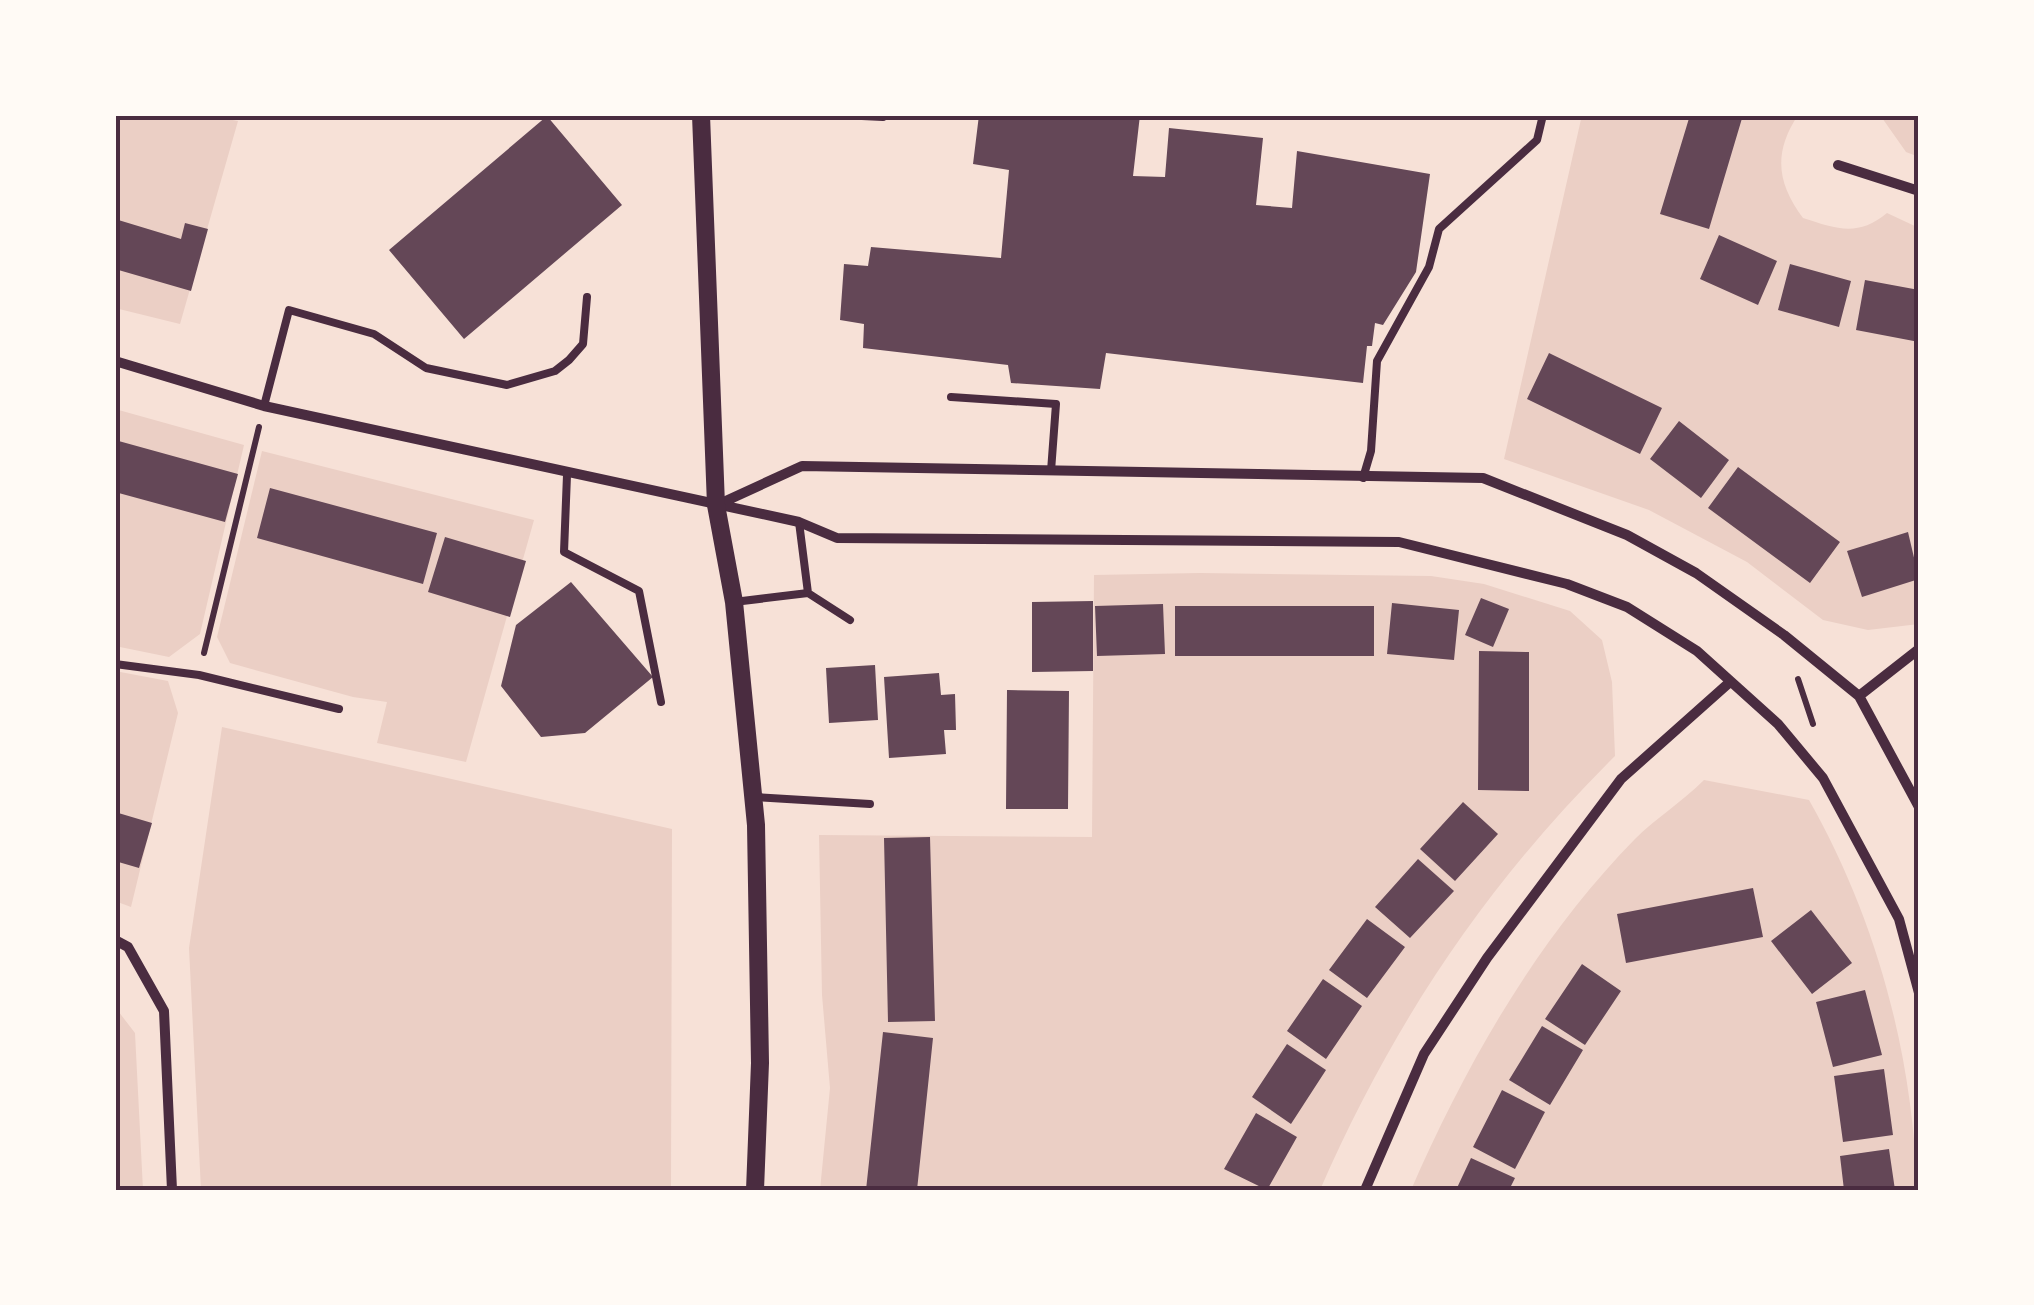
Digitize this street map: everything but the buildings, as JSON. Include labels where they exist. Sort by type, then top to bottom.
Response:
[{"type":"street","points":[[701,115],[716,505],[734,602],[750,796],[756,825],[760,1063],[755,1190]]},
{"type":"street","points":[[1838,165],[1919,191]]},
{"type":"street","points":[[115,361],[264,406],[567,475],[799,522],[837,538],[1399,542],[1567,584],[1627,607],[1696,651],[1778,724],[1823,778],[1899,919],[1919,993]]},
{"type":"street","points":[[716,505],[802,466],[1483,478],[1627,535],[1696,574],[1784,635],[1858,696],[1919,807]]},
{"type":"street","points":[[1858,696],[1919,649]]},
{"type":"street","points":[[1365,1190],[1424,1054],[1487,958],[1621,780],[1730,682]]},
{"type":"street","points":[[115,940],[128,947],[164,1011],[172,1190]]},
{"type":"lane","points":[[841,115],[883,116]]},
{"type":"lane","points":[[1363,478],[1371,451],[1377,361],[1428,266],[1439,230],[1536,140],[1543,115]]},
{"type":"lane","points":[[264,406],[289,310],[374,334],[426,368],[507,385],[554,370],[569,360],[583,344],[587,297]]},
{"type":"lane","points":[[951,397],[1056,404],[1051,471]]},
{"type":"lane","points":[[567,475],[564,552],[640,592],[661,702]]},
{"type":"lane","points":[[799,522],[808,592]]},
{"type":"lane","points":[[734,602],[808,592],[850,620]]},
{"type":"lane","points":[[115,664],[199,675],[339,710]]},
{"type":"lane","points":[[750,796],[870,804]]},
{"type":"path","points":[[199,675],[264,406]]},
{"type":"path","points":[[1784,635],[1818,740],[1823,778]]},
{"type":"shaded area","points":[[115,115],[206,115],[238,121],[180,324],[115,308]]},
{"type":"shaded area","points":[[1582,115],[1798,115],[1785,142],[1781,168],[1788,192],[1803,218],[1847,229],[1876,221],[1887,213],[1919,228],[1919,624],[1868,630],[1823,620],[1747,562],[1649,510],[1504,459]]},
{"type":"shaded area","points":[[1880,115],[1919,115],[1919,157],[1906,152]]},
{"type":"shaded area","points":[[115,409],[244,445],[200,634],[169,657],[115,646]]},
{"type":"shaded area","points":[[262,451],[534,520],[466,762],[377,743],[387,702],[353,697],[230,663],[217,637]]},
{"type":"shaded area","points":[[1094,575],[1431,576],[1484,584],[1570,611],[1602,640],[1612,682],[1615,756],[1525,854],[1446,958],[1379,1070],[1320,1190],[820,1190],[830,1088],[822,995],[819,835],[1092,837]]},
{"type":"shaded area","points":[[115,671],[168,681],[178,713],[131,907],[115,901]]},
{"type":"shaded area","points":[[222,727],[672,829],[671,1190],[201,1190],[189,948]]},
{"type":"shaded area","points":[[1704,780],[1809,800],[1833,845],[1872,939],[1887,988],[1908,1088],[1917,1190],[1411,1190],[1480,1050],[1566,918],[1635,839]]},
{"type":"shaded area","points":[[115,1007],[135,1033],[143,1190],[115,1190]]}]
